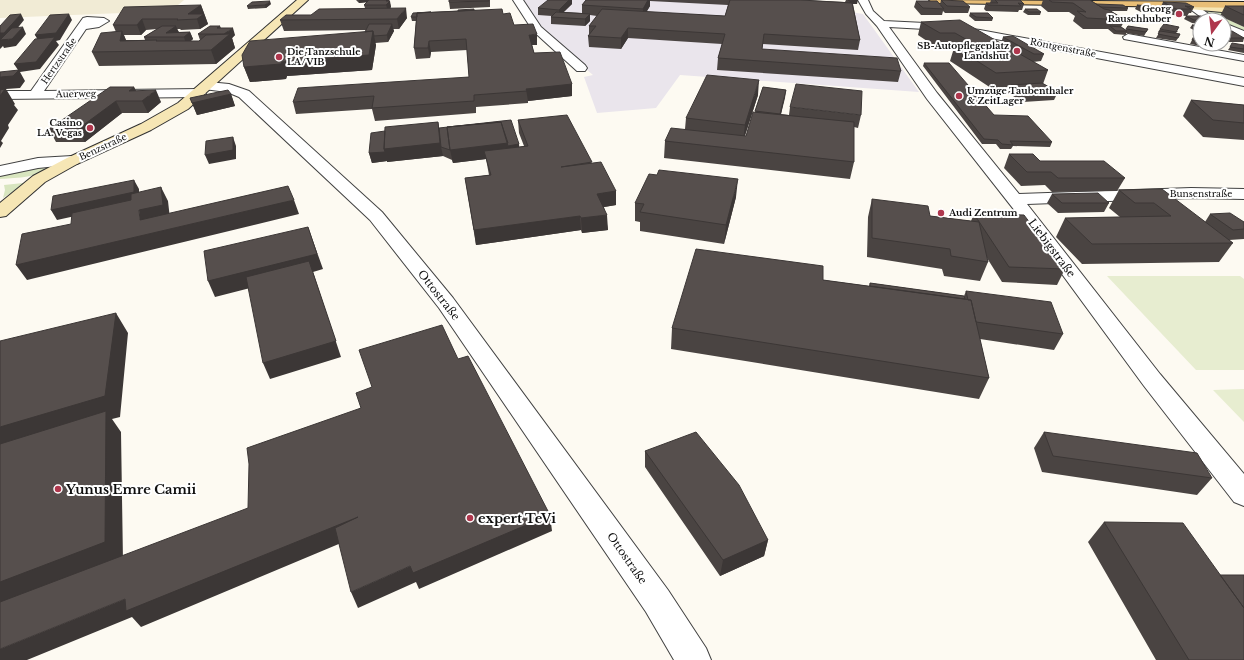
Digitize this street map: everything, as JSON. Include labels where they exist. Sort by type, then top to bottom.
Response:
[{"type":"main road","points":[[934,0],[1242,7]]},
{"type":"street","points":[[204,89],[303,0]]},
{"type":"street","points":[[518,0],[537,29],[581,68]]},
{"type":"street","name":"Liebigstraße","points":[[863,0],[870,12],[881,24],[932,96],[1015,199],[1152,380],[1244,494]]},
{"type":"street","points":[[1169,5],[1193,7],[1242,7]]},
{"type":"street","points":[[1193,7],[1200,12]]},
{"type":"street","points":[[855,10],[870,12]]},
{"type":"street","name":"Röntgenstraße","points":[[881,24],[925,26],[980,33],[1244,82]]},
{"type":"street","name":"Hertzstraße","points":[[35,95],[83,26]]},
{"type":"street","points":[[1232,30],[1244,36]]},
{"type":"street","points":[[1128,37],[1244,58]]},
{"type":"street","name":"Ottostraße","points":[[204,89],[229,88],[244,94],[376,216],[450,309],[657,601],[694,660]]},
{"type":"street","name":"Auerweg","points":[[0,95],[204,89]]},
{"type":"street","name":"Benzstraße","points":[[0,212],[40,179],[72,161],[166,117],[204,89]]},
{"type":"street","points":[[0,171],[38,163],[72,161]]},
{"type":"street","points":[[0,182],[40,179]]},
{"type":"street","name":"Bunsenstraße","points":[[1015,199],[1244,194]]},
{"type":"shaded area","points":[[0,0],[184,0],[171,11],[0,18]]},
{"type":"shaded area","points":[[522,0],[777,0],[863,14],[919,92],[680,75],[656,108],[597,113],[584,77],[593,75],[549,37]]},
{"type":"green space","points":[[1206,10],[1231,12],[1207,12],[1205,11]]},
{"type":"green space","points":[[1232,12],[1244,13],[1232,15]]},
{"type":"green space","points":[[1232,21],[1244,27],[1244,31],[1232,26]]},
{"type":"green space","points":[[42,167],[45,169],[42,172],[31,176],[0,179],[0,173]]},
{"type":"green space","points":[[25,184],[3,198],[5,190],[4,185]]},
{"type":"green space","points":[[1107,276],[1240,276],[1244,279],[1244,370],[1196,370]]},
{"type":"green space","points":[[1244,389],[1244,422],[1213,390]]},
{"type":"building","points":[[369,0],[390,1],[386,5],[364,5]]},
{"type":"building","points":[[449,0],[489,0],[489,1],[449,2]]},
{"type":"building","points":[[548,0],[569,0],[559,10],[538,8]]},
{"type":"building","points":[[586,0],[648,0],[643,9],[582,5]]},
{"type":"building","points":[[730,0],[801,0],[852,3],[860,40],[764,34],[762,49],[897,58],[901,71],[718,58],[725,34],[628,28],[621,38],[588,36],[596,26],[589,26],[602,9],[725,16]]},
{"type":"building","points":[[941,0],[963,1],[970,7],[947,6]]},
{"type":"building","points":[[995,0],[1020,0],[1024,4],[1018,3],[1021,6],[988,5],[986,3],[998,3]]},
{"type":"building","points":[[1049,0],[1090,0],[1125,20],[1087,18],[1077,11],[1086,12],[1073,3],[1052,2]]},
{"type":"building","points":[[270,1],[265,5],[247,6],[252,2]]},
{"type":"building","points":[[916,1],[937,1],[944,9],[923,8]]},
{"type":"building","points":[[1163,2],[1186,3],[1194,7],[1185,6],[1191,9],[1176,9]]},
{"type":"building","points":[[1096,4],[1123,5],[1128,8],[1101,7]]},
{"type":"building","points":[[201,5],[188,14],[204,14],[197,19],[142,19],[137,25],[113,25],[124,7]]},
{"type":"building","points":[[1137,5],[1152,6],[1158,9],[1143,9]]},
{"type":"building","points":[[1225,6],[1244,6],[1244,15]]},
{"type":"building","points":[[406,8],[397,19],[280,20],[286,15],[311,15],[319,9]]},
{"type":"building","points":[[502,9],[503,14],[510,13],[514,25],[533,24],[537,34],[529,35],[534,53],[560,52],[572,84],[526,89],[527,91],[474,95],[474,101],[372,108],[374,96],[293,102],[298,88],[469,77],[466,39],[429,41],[428,48],[414,48],[417,13]]},
{"type":"building","points":[[1025,9],[1037,9],[1041,12],[1029,12]]},
{"type":"building","points":[[458,10],[474,10],[458,11]]},
{"type":"building","points":[[431,12],[417,13],[417,17],[411,17],[413,13]]},
{"type":"building","points":[[556,12],[590,14],[585,19],[551,17]]},
{"type":"building","points":[[970,13],[988,13],[993,18],[976,17]]},
{"type":"building","points":[[21,14],[4,33],[0,33],[0,26],[10,15]]},
{"type":"building","points":[[69,14],[56,33],[35,35],[50,15]]},
{"type":"building","points":[[960,20],[1048,70],[996,73],[955,47],[978,46],[955,33],[940,33],[921,22]]},
{"type":"building","points":[[369,24],[392,24],[387,35],[374,36],[373,31],[365,32]]},
{"type":"building","points":[[1164,24],[1179,27],[1176,32],[1160,29]]},
{"type":"building","points":[[162,26],[176,26],[166,33],[190,32],[184,37],[144,37]]},
{"type":"building","points":[[210,26],[220,26],[217,28],[233,28],[224,34],[198,34]]},
{"type":"building","points":[[1110,26],[1121,27],[1127,31],[1116,31]]},
{"type":"building","points":[[1128,26],[1148,29],[1146,32],[1126,29]]},
{"type":"building","points":[[23,27],[12,39],[0,40],[12,28]]},
{"type":"building","points":[[122,31],[120,41],[199,41],[206,35],[230,34],[211,50],[92,52],[101,33]]},
{"type":"building","points":[[373,31],[369,55],[282,62],[281,64],[244,67],[242,55],[250,41]]},
{"type":"building","points":[[1160,31],[1180,34],[1178,38],[1158,34]]},
{"type":"building","points":[[1232,31],[1244,38],[1232,38]]},
{"type":"building","points":[[1013,36],[1044,54],[1034,54],[1003,37]]},
{"type":"building","points":[[55,37],[36,62],[14,64],[35,39]]},
{"type":"building","points":[[1232,43],[1244,45],[1244,49],[1232,47]]},
{"type":"building","name":"Umzüge Taubenthaler & ZeitLager","points":[[924,63],[949,63],[994,115],[1028,116],[1052,142],[1010,141],[1013,145],[1002,144],[998,140],[984,139]]},
{"type":"building","points":[[19,70],[13,76],[0,77],[0,72]]},
{"type":"building","points":[[707,75],[759,80],[745,125],[686,118]]},
{"type":"building","points":[[1042,83],[1058,92],[1026,94],[1011,85]]},
{"type":"building","points":[[796,84],[862,91],[861,115],[790,107]]},
{"type":"building","points":[[110,87],[134,87],[129,91],[156,90],[142,101],[116,101],[78,129],[49,129]]},
{"type":"building","points":[[763,87],[786,90],[780,114],[755,111]]},
{"type":"building","points":[[5,89],[0,96],[0,90]]},
{"type":"building","points":[[228,90],[231,94],[192,103],[190,98]]},
{"type":"building","points":[[1191,100],[1244,105],[1244,123],[1213,120]]},
{"type":"building","points":[[753,112],[854,122],[854,162],[665,141],[671,128],[746,136]]},
{"type":"building","points":[[567,115],[592,162],[561,167],[601,162],[616,191],[597,194],[607,215],[581,218],[580,216],[474,230],[465,178],[491,175],[484,151],[528,146],[518,120]]},
{"type":"building","points":[[511,120],[519,144],[508,146],[501,122],[453,126]]},
{"type":"building","points":[[438,122],[440,143],[384,149],[385,127]]},
{"type":"building","points":[[501,122],[508,143],[450,150],[447,127]]},
{"type":"building","points":[[447,127],[450,150],[441,147],[439,128]]},
{"type":"building","points":[[385,131],[385,152],[369,153],[371,133]]},
{"type":"building","points":[[233,137],[233,150],[205,155],[206,141]]},
{"type":"building","points":[[1009,154],[1033,154],[1040,161],[1104,161],[1125,178],[1058,178],[1051,172],[1027,172]]},
{"type":"building","points":[[659,170],[738,179],[726,225],[640,212],[644,204],[635,203],[649,174],[657,175]]},
{"type":"building","points":[[134,180],[134,192],[51,210],[53,196]]},
{"type":"building","points":[[288,186],[294,200],[16,265],[22,234],[71,224],[72,213],[131,200],[131,194],[161,187],[163,205],[139,210],[140,220]]},
{"type":"building","points":[[1162,189],[1233,243],[1092,244],[1065,218],[1171,216],[1154,203],[1135,203],[1119,190]]},
{"type":"building","points":[[1098,193],[1109,203],[1062,203],[1052,194]]},
{"type":"building","points":[[872,199],[928,206],[930,216],[979,222],[988,262],[951,256],[950,249],[872,238]]},
{"type":"building","points":[[1230,213],[1244,222],[1244,229],[1233,230],[1210,214]]},
{"type":"building","points":[[974,214],[1024,215],[1065,269],[1009,267]]},
{"type":"building","points":[[308,227],[317,254],[208,281],[204,251]]},
{"type":"building","points":[[696,249],[823,266],[823,280],[971,300],[989,378],[672,328]]},
{"type":"building","points":[[309,261],[336,341],[263,363],[246,277]]},
{"type":"building","points":[[870,283],[964,296],[965,299],[870,286]]},
{"type":"building","points":[[966,291],[1051,302],[1063,334],[976,322],[971,300],[968,300]]},
{"type":"building","points":[[116,313],[105,396],[0,427],[0,341]]},
{"type":"building","points":[[442,325],[458,359],[468,356],[550,515],[413,573],[410,566],[351,592],[335,528],[358,517],[126,611],[125,599],[0,649],[0,602],[248,508],[249,464],[247,448],[361,408],[356,393],[372,387],[359,350]]},
{"type":"building","points":[[106,411],[105,542],[0,582],[0,444]]},
{"type":"building","points":[[696,432],[739,485],[768,540],[723,560],[645,451]]},
{"type":"building","points":[[1044,432],[1197,453],[1212,478],[1053,456]]},
{"type":"building","points":[[1104,522],[1183,523],[1244,608],[1244,660],[1189,660]]},
{"type":"building","points":[[1220,575],[1244,575],[1244,608]]},
{"type":"place","name":"Georg Rauschhuber","points":[[1179,14]]},
{"type":"place","name":"SB-Autopflegeplatz Landshut","points":[[1017,51]]},
{"type":"place","name":"Die Tanzschule LA/VIB","points":[[279,57]]},
{"type":"place","name":"Umzüge Taubenthaler & ZeitLager","points":[[959,96]]},
{"type":"place","name":"Casino LA. Vegas","points":[[90,128]]},
{"type":"place","name":"Audi Zentrum","points":[[941,213]]},
{"type":"place","name":"Yunus Emre Camii","points":[[58,489]]},
{"type":"place","name":"expert TeVi","points":[[470,518]]}]
